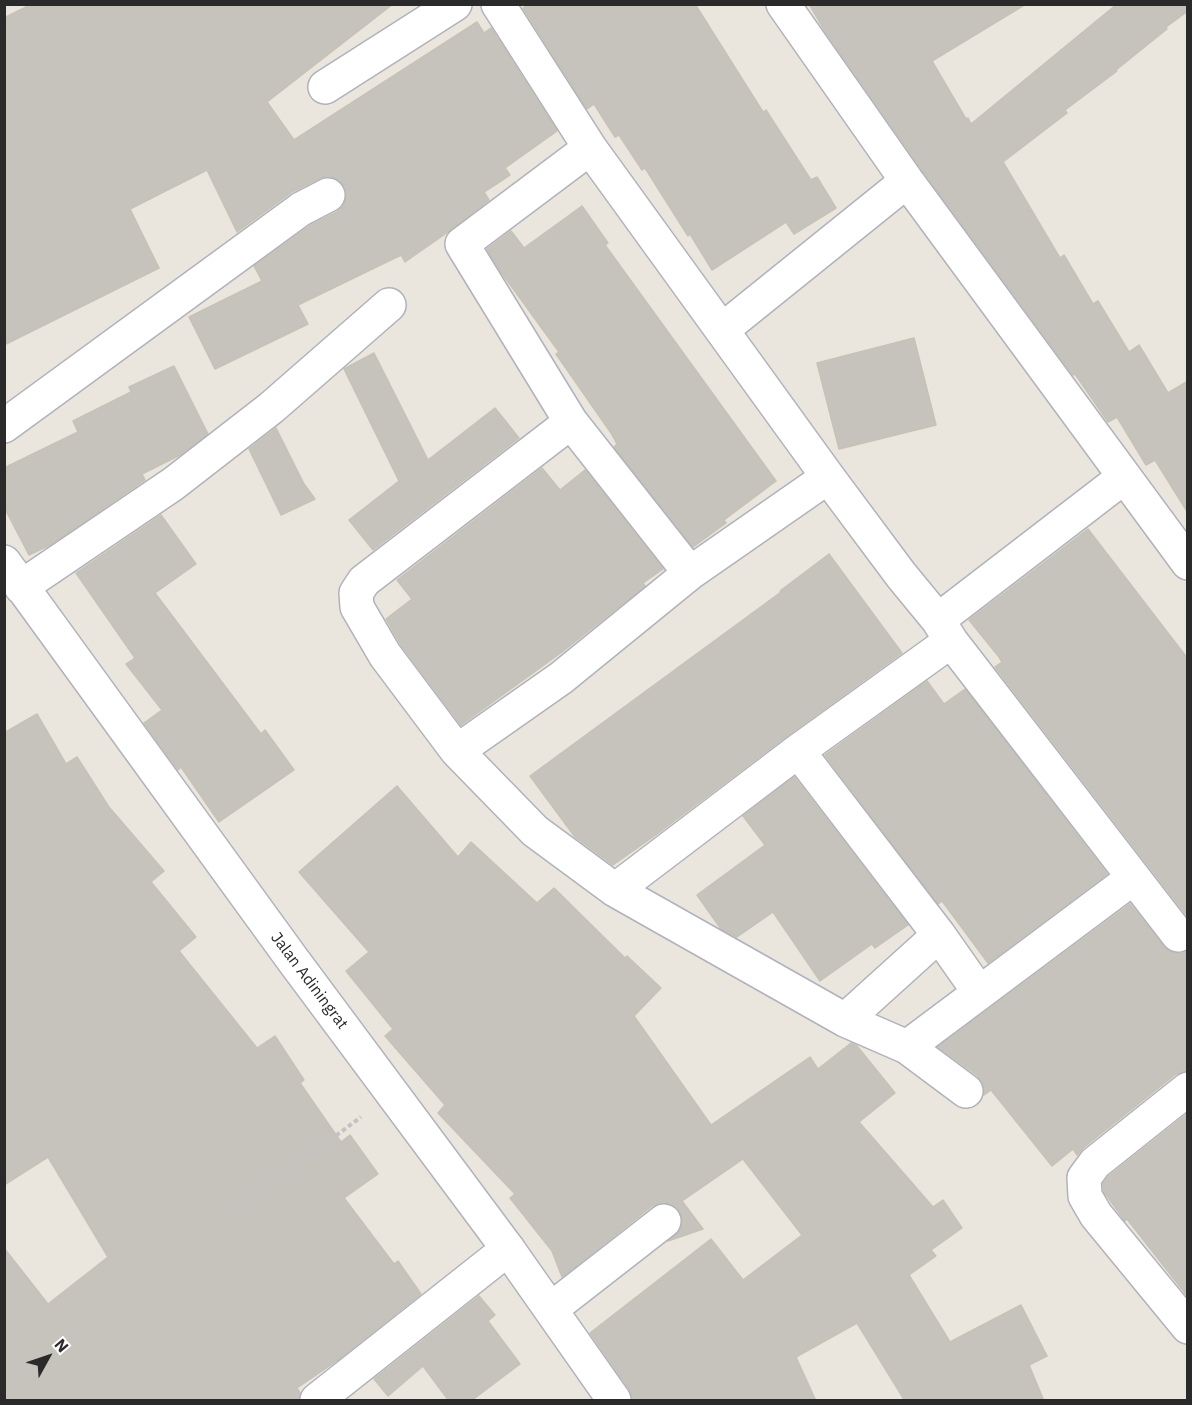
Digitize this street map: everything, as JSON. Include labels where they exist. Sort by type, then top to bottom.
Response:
[{"type":"street","points":[[325,87],[455,4]]},
{"type":"street","points":[[498,4],[590,148],[828,477],[1132,878],[1178,935]]},
{"type":"street","points":[[783,4],[907,181],[1188,563]]},
{"type":"street","points":[[590,148],[462,244],[571,422],[690,573]]},
{"type":"street","points":[[722,330],[907,181]]},
{"type":"street","points":[[4,426],[301,209],[328,195]]},
{"type":"street","points":[[13,574],[182,477],[271,408],[389,305]]},
{"type":"street","points":[[571,422],[364,581],[356,593],[357,607],[385,654],[458,751],[535,831],[615,890],[844,1020],[907,1047],[966,1091]]},
{"type":"street","points":[[458,751],[561,678],[690,573],[828,477]]},
{"type":"street","points":[[615,890],[798,751],[1124,477]]},
{"type":"street","name":"Jalan Adiningrat","points":[[13,574],[508,1249],[614,1401]]},
{"type":"street","points":[[798,751],[939,935],[979,992]]},
{"type":"street","points":[[907,1047],[1132,878]]},
{"type":"street","points":[[844,1020],[939,935]]},
{"type":"street","points":[[1188,1089],[1095,1162],[1084,1178],[1085,1196],[1096,1215],[1188,1327]]},
{"type":"street","points":[[551,1309],[664,1221]]},
{"type":"street","points":[[317,1401],[508,1249]]},
{"type":"path","points":[[234,1212],[393,1093]]},
{"type":"building","points":[[32,4],[393,4],[267,102],[294,140],[477,22],[484,33],[491,28],[557,131],[505,168],[510,175],[484,192],[489,200],[405,262],[401,255],[298,305],[308,324],[215,369],[189,317],[262,281],[254,266],[311,225],[337,212],[343,206],[347,195],[345,187],[339,180],[329,176],[320,178],[292,192],[237,232],[207,170],[130,209],[159,268],[4,345],[4,18]]},
{"type":"building","points":[[529,4],[695,4],[763,112],[766,110],[811,180],[817,177],[836,208],[794,234],[786,222],[712,270],[645,168],[642,170],[619,135],[615,137],[594,104],[587,109],[523,8]]},
{"type":"building","points":[[809,4],[1026,4],[932,61],[971,124],[1117,4],[1188,4],[1188,11],[1166,27],[1167,29],[1065,110],[1067,113],[1003,162],[1060,258],[1064,255],[1093,304],[1098,301],[1129,352],[1139,345],[1168,393],[1188,381],[1188,513],[1155,460],[1146,465],[1117,417],[1108,422],[1075,374],[1073,375],[922,170],[824,30]]},
{"type":"building","points":[[582,206],[608,243],[605,245],[776,481],[724,520],[726,523],[693,547],[614,447],[617,444],[611,433],[556,354],[559,352],[487,249],[511,231],[524,248]]},
{"type":"building","points":[[914,338],[936,425],[839,449],[817,363]]},
{"type":"building","points":[[374,353],[428,460],[495,408],[519,438],[373,550],[349,520],[399,481],[344,369]]},
{"type":"building","points":[[174,366],[208,434],[180,455],[142,474],[145,480],[52,544],[29,555],[4,507],[4,468],[78,432],[73,421],[131,392],[129,387]]},
{"type":"building","points":[[276,428],[304,484],[315,499],[281,515],[249,449]]},
{"type":"building","points":[[542,468],[560,490],[585,470],[663,569],[643,583],[645,586],[562,652],[461,725],[401,645],[386,619],[412,599],[397,580]]},
{"type":"building","points":[[161,515],[196,564],[155,593],[261,734],[265,730],[294,770],[219,822],[181,767],[178,770],[144,723],[162,710],[126,664],[135,658],[76,573]]},
{"type":"building","points":[[1088,529],[1188,659],[1188,917],[995,667],[1002,662],[969,620]]},
{"type":"building","points":[[829,554],[902,653],[613,865],[575,837],[530,776],[781,592]]},
{"type":"building","points":[[927,681],[944,704],[965,689],[1107,874],[988,963],[942,901],[938,904],[825,755]]},
{"type":"building","points":[[37,714],[66,764],[77,757],[109,807],[164,871],[151,882],[196,937],[179,951],[257,1048],[275,1036],[304,1080],[300,1083],[341,1142],[350,1135],[378,1174],[344,1198],[394,1264],[398,1261],[421,1294],[338,1360],[297,1388],[300,1393],[299,1401],[4,1401],[4,1248],[48,1304],[108,1257],[48,1157],[4,1185],[4,733]]},
{"type":"building","points":[[794,777],[908,925],[875,948],[872,944],[820,981],[773,912],[737,937],[721,929],[697,895],[765,845],[743,816]]},
{"type":"building","points":[[397,786],[458,857],[471,842],[537,903],[554,888],[625,958],[627,956],[661,988],[634,1016],[711,1125],[810,1057],[818,1069],[851,1043],[857,1046],[895,1093],[859,1122],[933,1207],[943,1200],[962,1228],[931,1250],[936,1256],[909,1275],[950,1342],[1021,1305],[1047,1356],[1029,1365],[1044,1401],[905,1401],[857,1323],[796,1357],[816,1401],[634,1401],[629,1389],[590,1333],[711,1239],[743,1280],[802,1235],[743,1159],[682,1201],[703,1229],[668,1241],[681,1229],[682,1218],[678,1209],[672,1204],[661,1203],[652,1206],[562,1277],[552,1251],[510,1198],[515,1194],[438,1113],[445,1105],[385,1036],[393,1029],[346,971],[369,952],[299,872]]},
{"type":"building","points":[[1130,904],[1164,947],[1180,954],[1188,951],[1188,1071],[1176,1074],[1077,1155],[1073,1149],[1052,1166],[991,1090],[984,1095],[983,1084],[978,1076],[938,1047]]},
{"type":"building","points":[[1188,1113],[1188,1297],[1127,1219],[1125,1221],[1104,1192],[1103,1184],[1109,1176]]},
{"type":"building","points":[[479,1296],[495,1315],[488,1321],[520,1364],[471,1401],[449,1401],[423,1366],[388,1396],[374,1379]]}]
